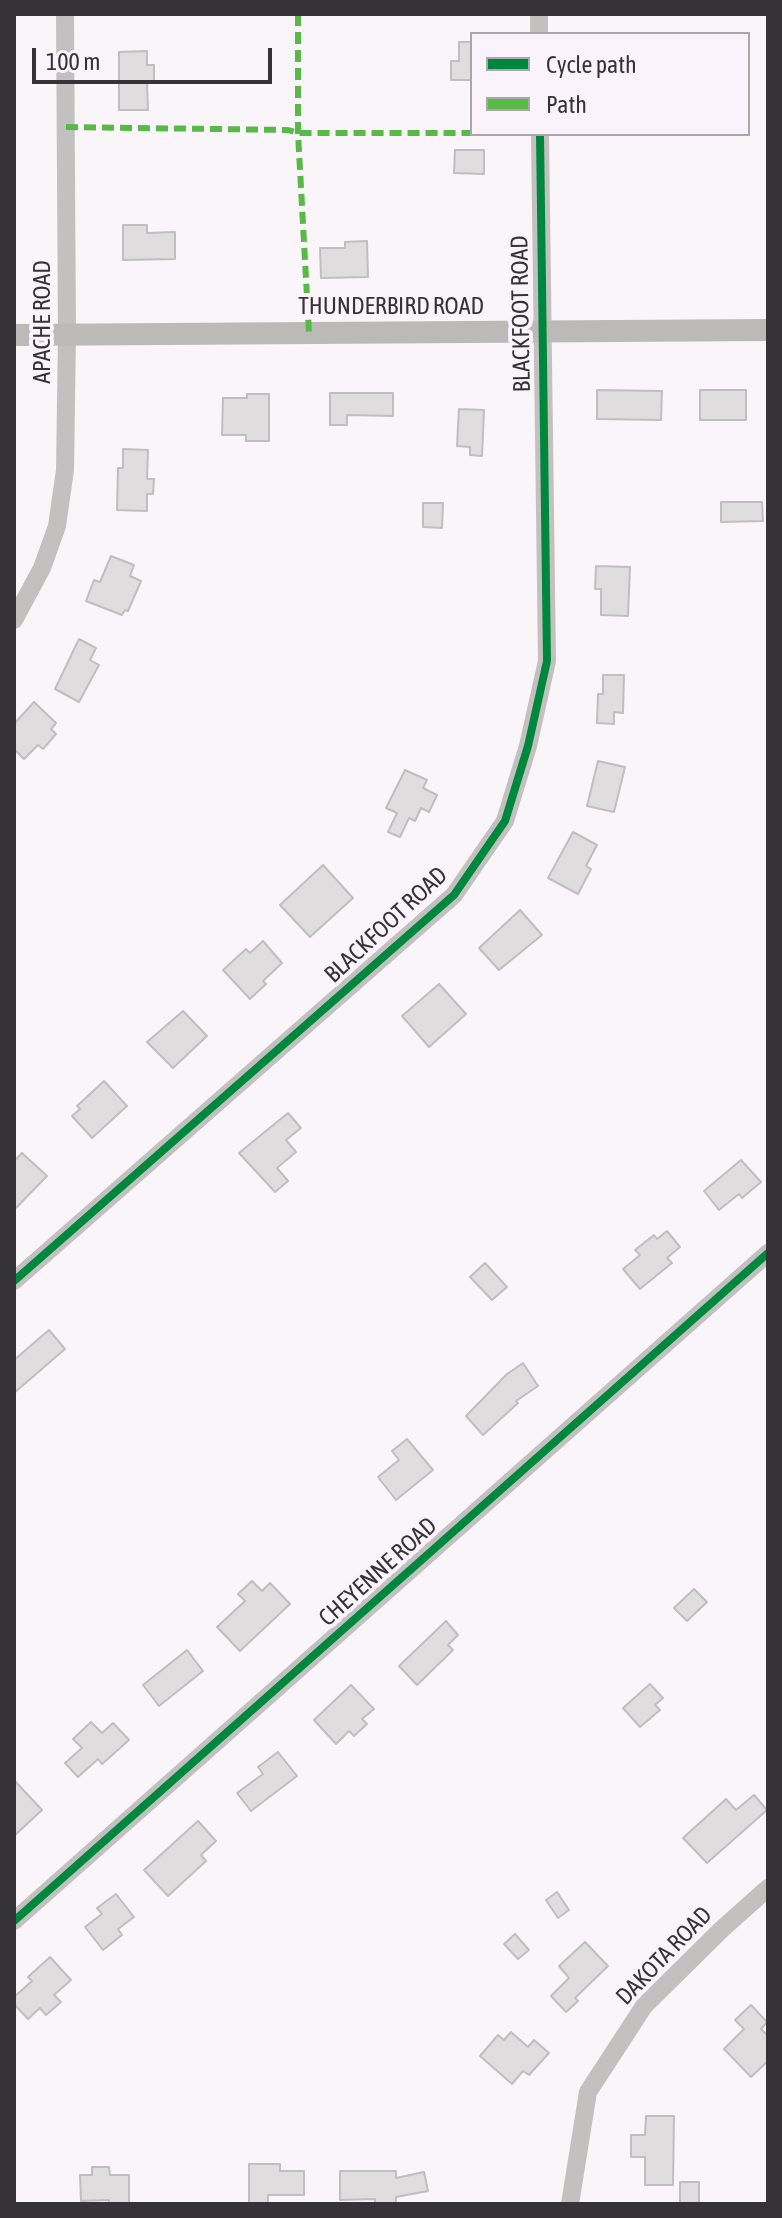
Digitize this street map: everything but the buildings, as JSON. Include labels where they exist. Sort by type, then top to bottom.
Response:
[{"type":"main road","name":"THUNDERBIRD ROAD","points":[[14,335],[768,330]]},
{"type":"street","name":"APACHE ROAD","points":[[14,620],[42,568],[57,526],[65,470],[65,14]]},
{"type":"street","name":"BLACKFOOT ROAD","points":[[14,1281],[454,895],[505,821],[528,746],[547,661],[540,136]]},
{"type":"street","name":"CHEYENNE ROAD","points":[[14,1921],[768,1253]]},
{"type":"street","name":"DAKOTA ROAD","points":[[570,2204],[588,2092],[644,2006],[768,1888]]},
{"type":"marked path","points":[[298,14],[298,133],[309,333]]},
{"type":"marked path","points":[[66,127],[288,130],[298,133],[470,133]]},
{"type":"cycle path","points":[[14,1281],[454,895],[505,821],[528,746],[547,661],[540,136]]},
{"type":"cycle path","points":[[14,1921],[768,1253]]}]
